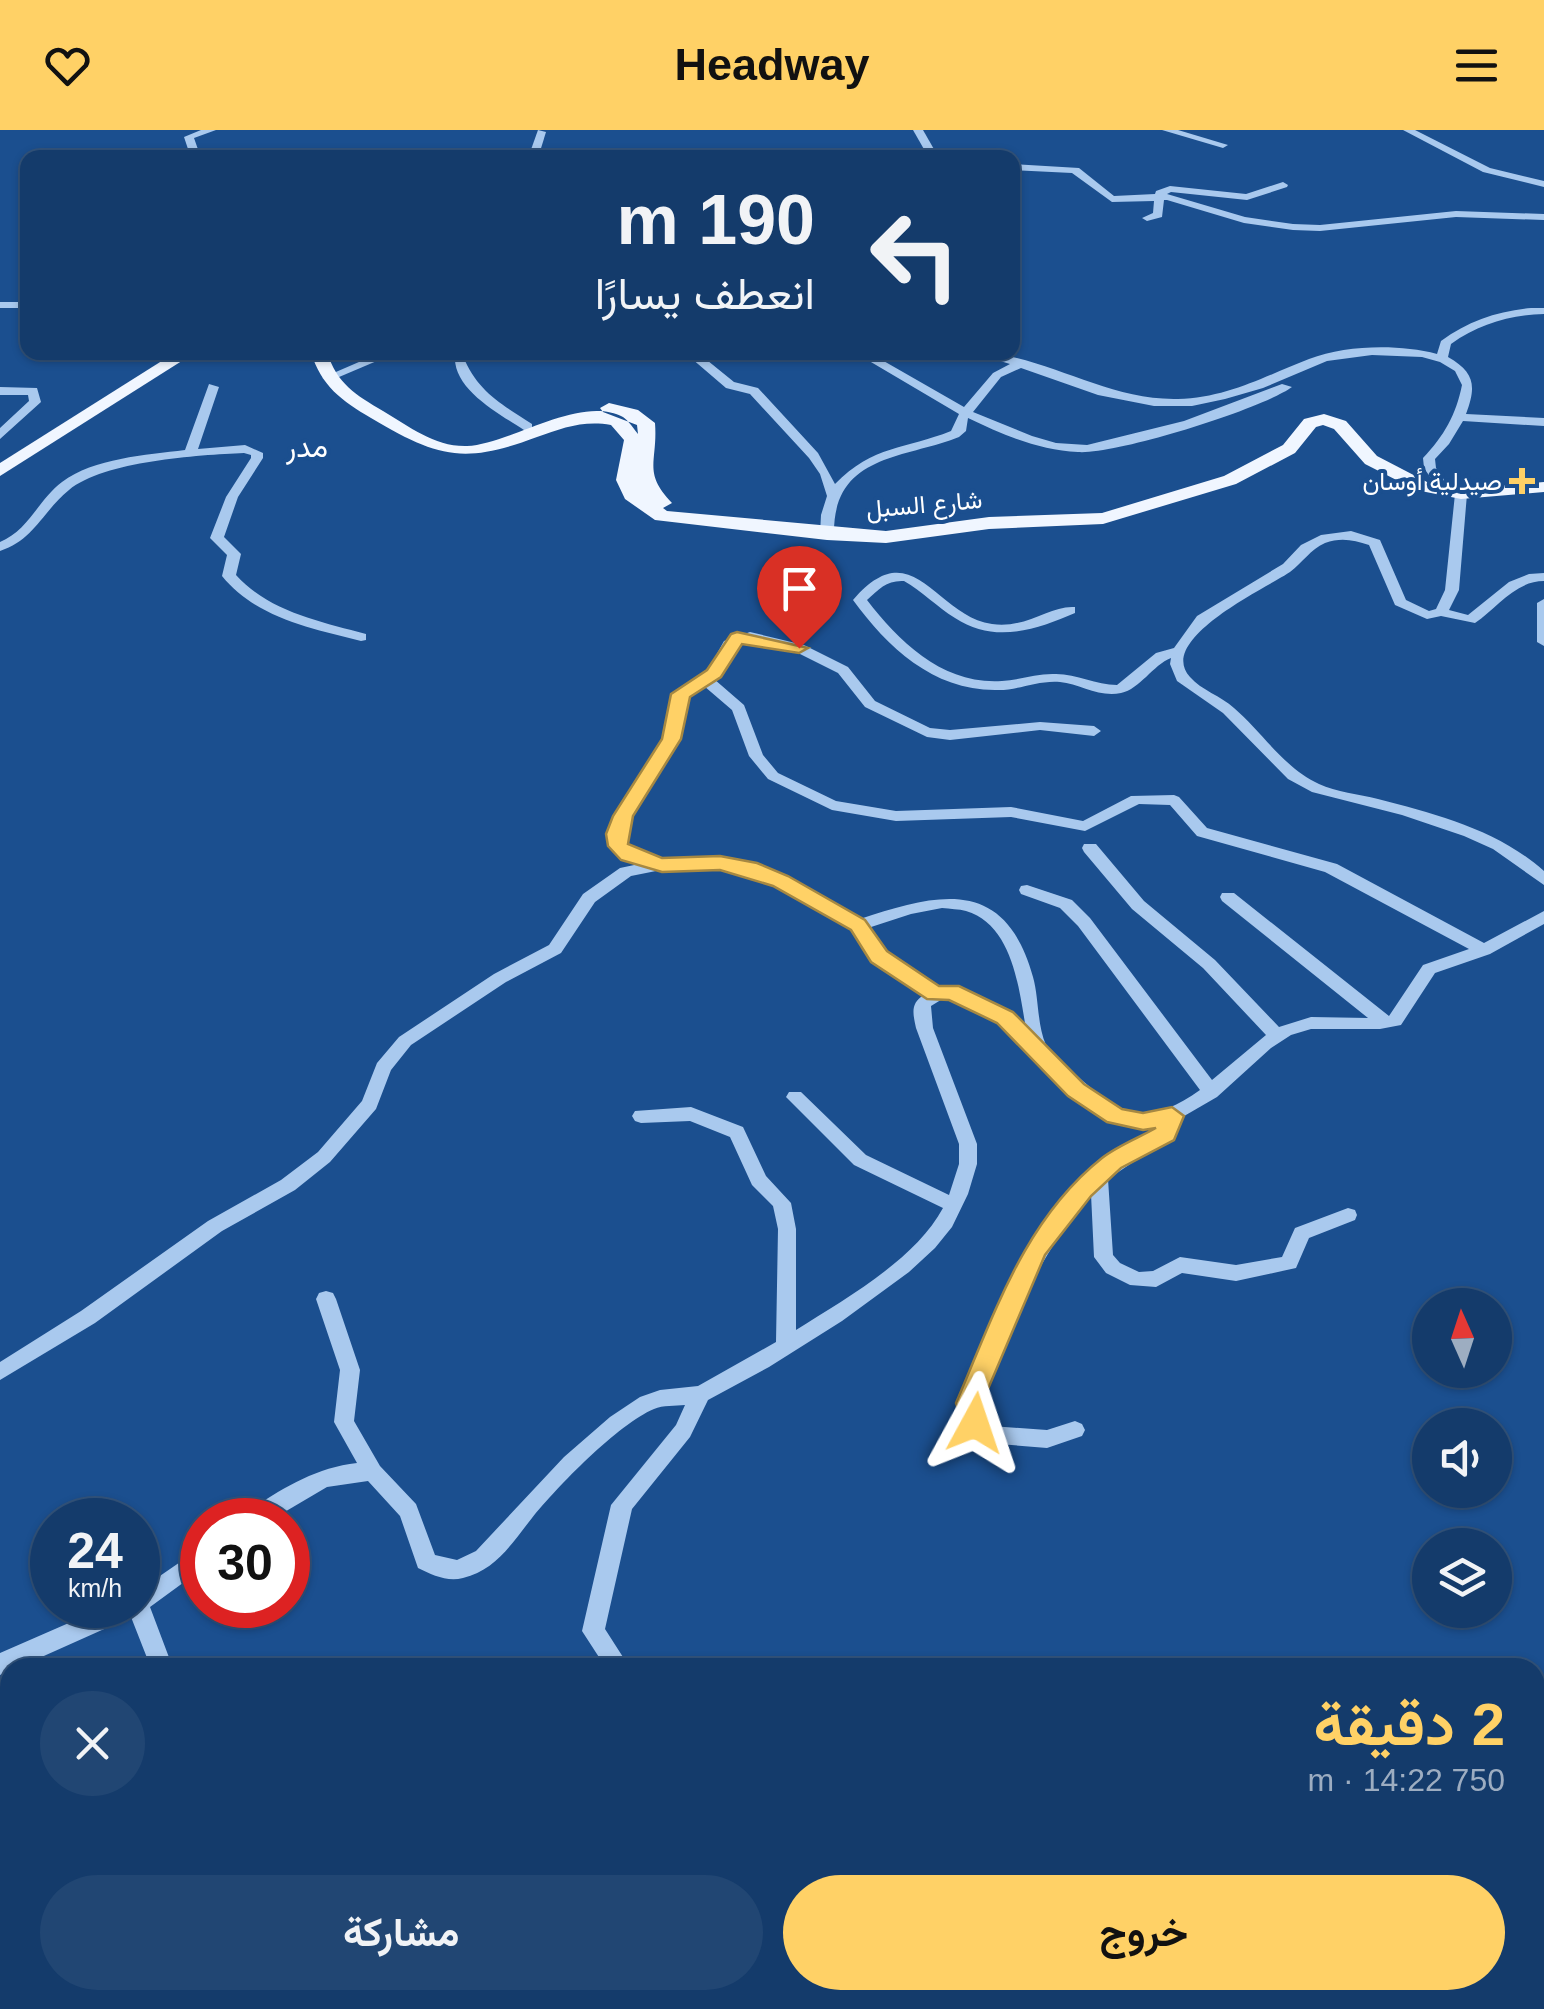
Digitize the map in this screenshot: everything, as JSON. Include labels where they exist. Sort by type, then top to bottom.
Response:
[{"type":"main road","points":[[0,458],[158,360]]},
{"type":"main road","points":[[0,471],[175,360]]},
{"type":"main road","points":[[324,360],[334,376]]},
{"type":"main road","points":[[333,360],[334,376]]},
{"type":"main road","name":"شارع السبل","points":[[334,376],[448,440],[490,440],[592,408],[632,414],[646,423],[649,442],[643,479],[655,499],[701,513],[886,537],[989,523],[1103,518],[1230,480],[1289,449],[1310,423],[1324,419],[1340,425],[1371,460],[1390,472],[1451,492],[1544,484]]},
{"type":"main road","name":"شارع السبل","points":[[334,376],[345,397],[444,449],[498,447],[575,420],[608,418],[624,427],[633,439],[624,480],[631,495],[662,516],[827,529]]},
{"type":"street","points":[[194,150],[190,137],[211,130]]},
{"type":"street","points":[[1166,130],[1223,145]]},
{"type":"street","points":[[1408,130],[1487,170],[1544,184]]},
{"type":"street","points":[[1020,167],[1075,170],[1112,199],[1190,202],[1244,220],[1292,227],[1456,214],[1544,216]]},
{"type":"street","points":[[1158,198],[1170,189],[1247,197],[1283,186]]},
{"type":"street","points":[[1147,218],[1162,209],[1158,198]]},
{"type":"street","points":[[1443,356],[1444,343],[1459,331],[1497,318],[1544,311]]},
{"type":"street","points":[[1009,360],[1074,385],[1147,402],[1181,403],[1242,392],[1300,366],[1349,354],[1443,356],[1460,369],[1466,404],[1429,458],[1430,468],[1451,492],[1452,590],[1441,612]]},
{"type":"street","points":[[334,376],[373,360]]},
{"type":"street","points":[[459,360],[481,393],[528,427]]},
{"type":"street","points":[[699,360],[730,385],[754,391],[814,456],[826,474],[832,494],[827,529]]},
{"type":"street","points":[[871,360],[906,384],[965,412],[1017,433],[1082,449],[1193,425],[1246,406],[1292,384],[1300,366]]},
{"type":"street","points":[[832,494],[868,461],[960,431],[965,412],[997,375],[1021,363]]},
{"type":"street","points":[[190,453],[213,387]]},
{"type":"street","points":[[0,391],[34,391],[36,402],[0,435]]},
{"type":"street","points":[[1458,417],[1544,422]]},
{"type":"street","points":[[0,548],[19,541],[74,481],[190,453],[245,449],[257,453],[252,472],[232,497],[217,538],[234,554],[230,576],[240,590],[260,604],[361,637]]},
{"type":"street","points":[[1544,577],[1534,576],[1500,595],[1470,620],[1441,612],[1427,615],[1400,602],[1375,544],[1351,535],[1326,538],[1306,548],[1266,582],[1202,619],[1179,651],[1177,664],[1182,678],[1228,710],[1294,776],[1317,789],[1482,837],[1512,853],[1544,880]]},
{"type":"street","points":[[1070,610],[1034,627],[981,626],[950,610],[910,577],[892,576],[874,582],[860,600],[892,642],[920,662],[956,679],[994,687],[1059,678],[1121,690],[1161,656],[1179,651]]},
{"type":"street","points":[[1544,603],[1544,642]]},
{"type":"street","points":[[662,865],[628,855],[618,846],[616,834],[623,816],[672,739],[681,694],[706,681],[729,644],[750,636],[799,648],[843,670],[870,704],[927,732],[950,735],[1040,726],[1094,731]]},
{"type":"street","points":[[706,681],[739,708],[756,756],[773,776],[832,805],[896,816],[1011,812],[1085,826],[1136,799],[1174,800],[1202,832],[1332,868],[1484,950]]},
{"type":"street","points":[[1090,848],[1138,905],[1209,964],[1277,1036]]},
{"type":"street","points":[[0,1372],[88,1317],[215,1226],[288,1185],[324,1157],[370,1104],[383,1068],[404,1041],[500,978],[555,949],[589,898],[626,872],[662,865],[720,863],[750,868],[830,906],[858,925],[879,957],[935,994]]},
{"type":"street","points":[[1027,890],[1066,904],[1084,922],[1211,1092]]},
{"type":"street","points":[[1228,897],[1386,1023]]},
{"type":"street","points":[[858,925],[942,903],[969,906],[995,918],[1022,960],[1038,1051]]},
{"type":"street","points":[[326,1299],[350,1370],[344,1422],[374,1472],[409,1511],[426,1561],[443,1570],[462,1569],[492,1552],[532,1502],[649,1401],[701,1394],[786,1344],[882,1284],[943,1226],[965,1180],[969,1147],[962,1114],[922,1029],[920,1010],[924,1000],[951,992],[980,1001],[1005,1017],[1076,1090],[1116,1116],[1143,1122],[1172,1116],[1211,1092],[1277,1036],[1323,1020],[1363,1028],[1395,1022],[1429,969],[1484,950],[1544,918]]},
{"type":"street","points":[[795,1097],[860,1160],[953,1205]]},
{"type":"street","points":[[642,1116],[691,1114],[738,1132],[759,1180],[782,1203],[787,1229],[786,1344]]},
{"type":"street","points":[[1075,1430],[1047,1439],[986,1434],[975,1423],[969,1403],[1034,1250],[1099,1174],[1165,1134],[1172,1116]]},
{"type":"street","points":[[1099,1174],[1104,1256],[1113,1268],[1136,1280],[1156,1279],[1180,1265],[1236,1273],[1289,1262],[1302,1233],[1348,1215]]},
{"type":"street","points":[[612,1658],[593,1631],[622,1505],[683,1430],[701,1394]]},
{"type":"street","points":[[285,1498],[302,1486],[349,1470],[374,1472]]},
{"type":"street","points":[[14,1658],[82,1628]]},
{"type":"street","points":[[146,1628],[158,1658]]},
{"type":"place","name":"صيدلية أوسان","points":[[1522,481]]},
{"type":"district","name":"مدر","points":[[307,447]]},
{"type":"route","points":[[799,648],[750,636],[737,638],[729,644],[714,674],[681,694],[672,739],[623,816],[616,834],[618,846],[628,855],[662,865],[720,863],[750,868],[781,881],[858,925],[879,957],[935,994],[951,992],[980,1001],[1005,1017],[1076,1090],[1116,1116],[1143,1122],[1172,1116],[1165,1134],[1113,1162],[1083,1189],[1034,1250],[969,1403],[975,1423]]}]
